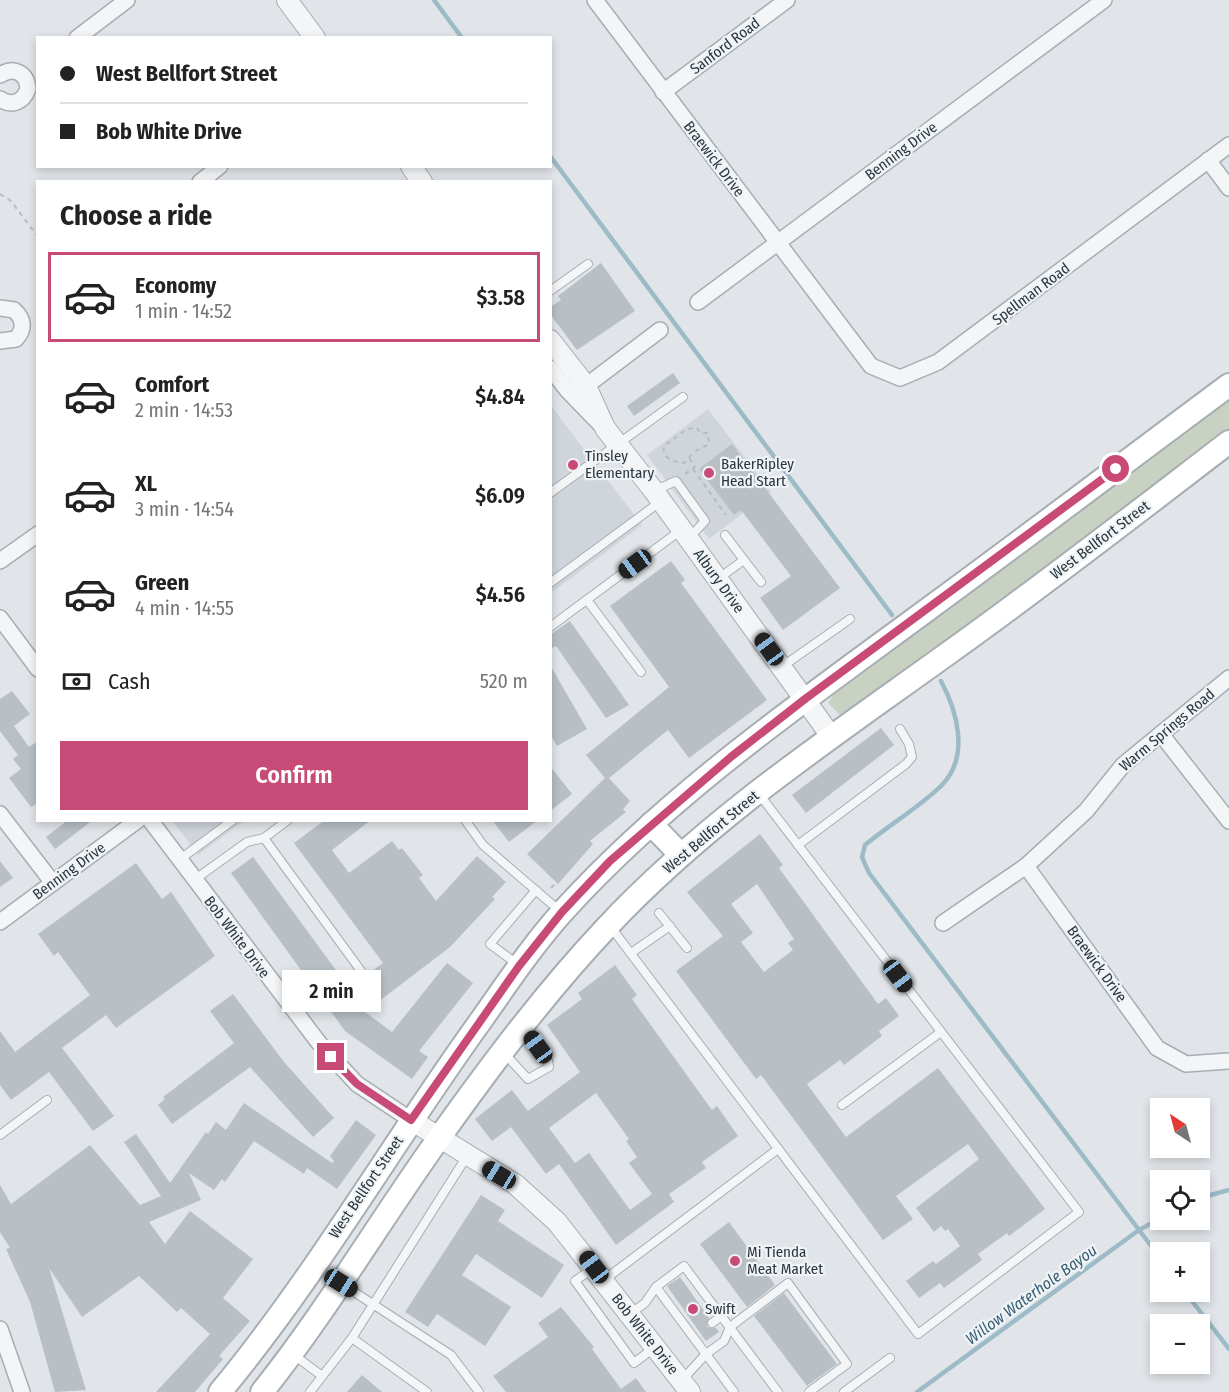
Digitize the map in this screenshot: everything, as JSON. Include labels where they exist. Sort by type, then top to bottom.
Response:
[{"type":"main road","name":"West Bellfort Street","points":[[220,1392],[267,1335],[411,1120],[519,966],[562,912],[610,861],[651,824],[805,699],[1229,385]]},
{"type":"main road","name":"West Bellfort Street","points":[[262,1392],[292,1354],[439,1138],[550,990],[609,925],[681,855],[757,792],[831,736],[964,642],[1229,442]]},
{"type":"main road","points":[[651,824],[681,855]]},
{"type":"main road","points":[[519,966],[550,990]]},
{"type":"main road","points":[[267,1335],[292,1354]]},
{"type":"street","points":[[80,36],[127,0]]},
{"type":"street","points":[[287,0],[314,36]]},
{"type":"street","name":"Braewick Drive","points":[[595,0],[834,318]]},
{"type":"street","name":"Sanford Road","points":[[663,92],[787,0]]},
{"type":"street","name":"Benning Drive","points":[[698,302],[1104,0]]},
{"type":"street","points":[[25,77],[36,69]]},
{"type":"street","points":[[0,75],[14,70],[25,77],[28,89],[21,100],[9,104],[0,99]]},
{"type":"street","name":"Spellman Road","points":[[834,318],[871,366],[900,378],[938,362],[1229,144]]},
{"type":"street","points":[[1208,160],[1229,188]]},
{"type":"street","points":[[202,180],[218,168]]},
{"type":"street","points":[[0,308],[14,309],[22,320],[23,327],[16,339],[0,341]]},
{"type":"street","points":[[586,386],[660,330]]},
{"type":"street","name":"Albury Drive","points":[[552,343],[586,386],[604,428]]},
{"type":"street","name":"Albury Drive","points":[[552,371],[567,390],[604,428],[658,496],[831,736]]},
{"type":"street","points":[[0,561],[36,535]]},
{"type":"street","points":[[0,618],[36,666]]},
{"type":"street","name":"Warm Springs Road","points":[[943,923],[1026,866],[1086,811],[1123,765],[1229,678]]},
{"type":"street","points":[[1161,734],[1229,821]]},
{"type":"street","points":[[0,814],[53,883]]},
{"type":"street","name":"Benning Drive","points":[[0,921],[135,822]]},
{"type":"street","name":"Bob White Drive","points":[[151,822],[319,1043],[357,1084],[467,1156],[515,1184],[536,1201],[564,1229],[686,1386]]},
{"type":"street","name":"Braewick Drive","points":[[1026,866],[1157,1048],[1186,1064],[1229,1061]]},
{"type":"street","points":[[0,1329],[22,1392]]},
{"type":"lane","points":[[552,290],[588,264]]},
{"type":"lane","points":[[552,492],[683,397]]},
{"type":"lane","points":[[552,581],[676,481],[705,521],[552,626]]},
{"type":"lane","points":[[725,535],[761,582]]},
{"type":"lane","points":[[718,579],[744,560]]},
{"type":"lane","points":[[587,600],[641,672]]},
{"type":"lane","points":[[781,667],[850,619]]},
{"type":"lane","points":[[798,845],[906,765],[912,756],[909,744],[900,729]]},
{"type":"lane","points":[[609,925],[918,1334],[1079,1212],[757,792]]},
{"type":"lane","points":[[179,860],[230,822]]},
{"type":"lane","points":[[194,880],[247,842],[264,838],[285,822]]},
{"type":"lane","points":[[466,822],[483,845],[562,912]]},
{"type":"lane","points":[[264,838],[361,972]]},
{"type":"lane","points":[[519,966],[490,944],[536,890]]},
{"type":"lane","points":[[660,913],[687,948]]},
{"type":"lane","points":[[631,953],[670,926]]},
{"type":"lane","points":[[503,1052],[528,1079],[534,1078],[549,1067],[548,1061],[523,1026]]},
{"type":"lane","points":[[842,1105],[941,1032]]},
{"type":"lane","points":[[0,1135],[47,1100]]},
{"type":"lane","points":[[657,1346],[634,1363],[574,1281],[599,1274],[778,1149]]},
{"type":"lane","points":[[310,1392],[352,1338],[467,1156]]},
{"type":"lane","points":[[629,1314],[645,1303],[656,1287],[684,1266],[778,1392]]},
{"type":"lane","points":[[341,1283],[451,1355],[479,1392]]},
{"type":"lane","points":[[688,1289],[697,1283]]},
{"type":"lane","points":[[686,1386],[706,1354],[724,1341],[730,1327],[788,1283],[847,1364],[809,1392]]},
{"type":"lane","points":[[656,1287],[672,1301],[734,1392]]},
{"type":"lane","points":[[699,1305],[708,1298]]},
{"type":"lane","points":[[712,1323],[722,1316]]},
{"type":"lane","points":[[352,1338],[427,1392]]},
{"type":"lane","points":[[292,1354],[322,1376]]},
{"type":"lane","points":[[844,1392],[890,1358]]},
{"type":"path","points":[[0,194],[11,201],[36,234]]},
{"type":"path","points":[[697,428],[700,433],[708,433],[709,444],[689,458],[684,463],[670,460],[662,450],[687,429],[697,428]]},
{"type":"path","points":[[689,458],[695,467],[693,469],[726,515]]},
{"type":"path","points":[[676,481],[693,469]]},
{"type":"shaded area","name":"Tinsley Elementary","points":[[552,407],[642,525],[552,592]]},
{"type":"shaded area","name":"BakerRipley Head Start","points":[[708,409],[771,492],[709,539],[647,455]]},
{"type":"shaded area","points":[[174,822],[243,822],[198,855]]},
{"type":"green space","points":[[1229,396],[1229,433],[842,717],[828,703],[839,687]]},
{"type":"building","points":[[601,263],[635,311],[577,350],[552,317],[552,306],[561,300],[558,296]]},
{"type":"building","points":[[673,373],[680,383],[634,416],[627,406]]},
{"type":"building","points":[[732,444],[840,588],[783,630],[760,598],[791,576],[741,510],[734,515],[699,469]]},
{"type":"building","points":[[671,561],[685,580],[681,583],[767,700],[689,758],[668,730],[609,778],[630,801],[623,809],[626,812],[590,841],[593,844],[558,884],[527,854],[605,778],[586,755],[669,687],[610,606]]},
{"type":"building","points":[[570,621],[629,705],[606,718],[556,646],[552,648],[552,634]]},
{"type":"building","points":[[552,668],[587,729],[557,746],[552,737]]},
{"type":"building","points":[[12,691],[30,714],[14,726],[29,747],[36,742],[36,804],[31,807],[9,778],[21,769],[13,759],[18,755],[0,731],[0,699]]},
{"type":"building","points":[[881,728],[894,745],[806,813],[792,795]]},
{"type":"building","points":[[552,769],[572,794],[552,809]]},
{"type":"building","points":[[65,822],[90,822],[55,849],[46,837]]},
{"type":"building","points":[[322,822],[368,822],[332,850],[349,873],[392,841],[399,850],[402,848],[423,875],[419,878],[436,901],[477,856],[506,882],[492,897],[495,899],[450,947],[365,1012],[392,1032],[447,963],[473,983],[419,1051],[428,1057],[412,1079],[345,1031],[231,873],[253,857],[349,988],[383,963],[294,843]]},
{"type":"building","points":[[494,822],[535,822],[509,842]]},
{"type":"building","points":[[760,834],[783,865],[779,868],[878,1004],[886,998],[899,1016],[879,1031],[882,1036],[844,1065],[840,1060],[807,1084],[846,1137],[938,1068],[1045,1209],[1009,1236],[1007,1233],[978,1254],[982,1260],[944,1288],[940,1283],[919,1298],[906,1281],[933,1261],[936,1264],[960,1246],[948,1229],[945,1231],[941,1226],[934,1232],[916,1208],[979,1159],[968,1144],[896,1196],[913,1219],[883,1240],[761,1075],[756,1079],[676,971],[723,936],[687,892]],"holes":[[[757,884],[794,939],[788,943],[793,950],[764,972],[741,942],[753,933],[731,904]]]},
{"type":"building","points":[[0,861],[13,878],[0,887]]},
{"type":"building","points":[[136,863],[162,899],[171,892],[215,956],[116,1028],[106,1015],[62,1048],[114,1116],[93,1131],[49,1072],[11,1100],[0,1085],[0,1031],[15,1052],[90,995],[58,952],[54,956],[38,934]]},
{"type":"building","points":[[615,965],[637,995],[632,999],[712,1110],[717,1106],[738,1136],[702,1162],[706,1168],[669,1194],[674,1202],[616,1245],[559,1164],[546,1174],[511,1127],[492,1141],[475,1119],[512,1090],[528,1111],[580,1072],[547,1025],[582,999],[578,993]],"holes":[[[596,1093],[629,1139],[626,1141],[637,1157],[629,1163],[652,1194],[630,1210],[589,1153],[575,1163],[549,1128]]]},
{"type":"building","points":[[233,994],[284,1062],[334,1118],[313,1137],[250,1067],[172,1124],[158,1105],[165,1099],[163,1097],[234,1043],[210,1011]]},
{"type":"building","points":[[244,1103],[332,1163],[334,1161],[330,1156],[356,1120],[376,1135],[337,1189],[307,1168],[304,1174],[254,1141],[225,1182],[222,1179],[214,1190],[189,1173],[201,1200],[149,1222],[165,1244],[190,1211],[253,1259],[223,1298],[250,1321],[219,1356],[223,1359],[195,1392],[156,1392],[210,1334],[181,1308],[177,1312],[139,1276],[82,1317],[49,1268],[86,1390],[55,1392],[30,1302],[6,1249],[10,1248],[0,1232],[0,1185],[11,1204],[90,1145],[140,1205],[161,1196],[124,1142],[136,1134],[170,1183],[206,1132],[208,1134],[216,1122],[226,1130]]},
{"type":"building","points":[[481,1195],[505,1210],[498,1221],[564,1265],[542,1298],[476,1254],[462,1275],[511,1307],[485,1346],[437,1314],[428,1327],[405,1312]]},
{"type":"building","name":"Mi Tienda Meat Market","points":[[729,1222],[775,1285],[747,1307],[700,1244]]},
{"type":"building","name":"Swift","points":[[680,1277],[709,1318],[707,1327],[716,1328],[719,1332],[706,1341],[667,1286]]},
{"type":"building","points":[[784,1293],[837,1364],[807,1386],[754,1316]]},
{"type":"building","points":[[561,1307],[594,1347],[592,1349],[621,1389],[636,1378],[646,1392],[506,1392],[493,1376],[548,1337],[538,1323]]},
{"type":"building","points":[[362,1375],[382,1392],[347,1392]]},
{"type":"waterway","points":[[434,0],[461,36]]},
{"type":"waterway","points":[[552,159],[892,615]]},
{"type":"waterway","points":[[941,681],[952,706],[958,733],[956,761],[951,773],[933,793],[865,845],[862,857],[869,873],[1150,1244]]},
{"type":"waterway","name":"Willow Waterhole Bayou","points":[[1210,1195],[1229,1190]]},
{"type":"waterway","name":"Willow Waterhole Bayou","points":[[917,1392],[1150,1224]]},
{"type":"waterway","points":[[1193,1302],[1229,1349]]},
{"type":"place","name":"Tinsley Elementary","points":[[573,465]]},
{"type":"place","name":"BakerRipley Head Start","points":[[709,473]]},
{"type":"place","name":"Mi Tienda Meat Market","points":[[735,1261]]},
{"type":"place","name":"Swift","points":[[693,1309]]},
{"type":"route","points":[[331,1057],[357,1084],[411,1120],[519,966],[562,912],[610,861],[732,756],[805,699],[1116,469]]}]
